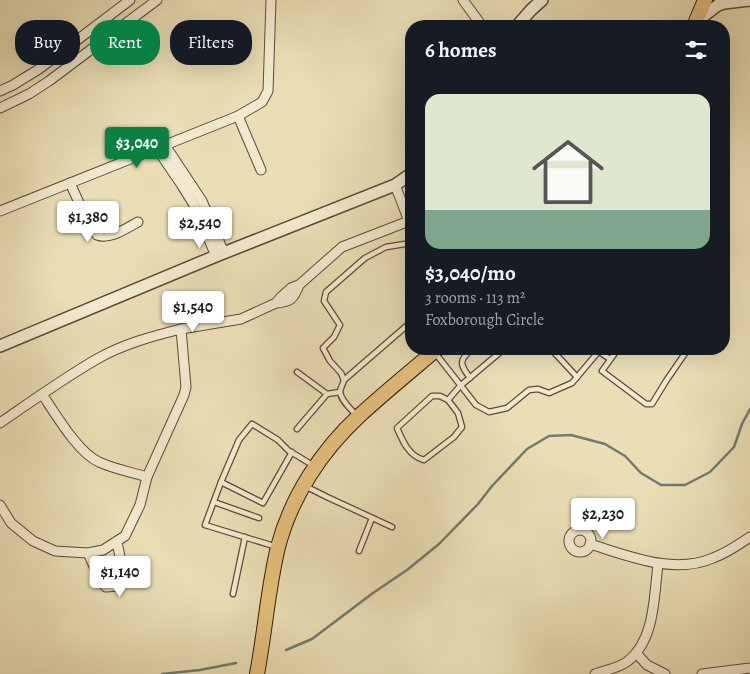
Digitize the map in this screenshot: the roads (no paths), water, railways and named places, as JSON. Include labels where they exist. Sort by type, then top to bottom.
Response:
[{"type":"main road","points":[[697,20],[705,0]]},
{"type":"main road","points":[[258,674],[278,547],[290,513],[304,485],[329,448],[358,417],[429,355]]},
{"type":"street","points":[[104,20],[130,0]]},
{"type":"street","points":[[130,20],[157,0]]},
{"type":"street","points":[[0,211],[238,116],[262,102],[268,91],[271,0]]},
{"type":"street","points":[[463,0],[478,20]]},
{"type":"street","points":[[522,20],[542,0]]},
{"type":"street","points":[[700,20],[718,5],[750,0]]},
{"type":"street","points":[[0,92],[39,69],[90,30]]},
{"type":"street","points":[[0,108],[29,94],[90,50]]},
{"type":"street","points":[[238,116],[261,170]]},
{"type":"street","points":[[161,147],[202,201],[220,255]]},
{"type":"street","points":[[0,346],[396,184],[405,178]]},
{"type":"street","points":[[70,183],[97,235],[106,237],[138,222]]},
{"type":"street","points":[[396,184],[405,209]]},
{"type":"street","points":[[0,423],[98,358],[140,340],[181,329],[241,319],[276,303],[342,247],[405,225]]},
{"type":"street","points":[[0,505],[11,523],[33,541],[55,550],[88,553],[103,550],[125,536],[140,505],[147,477],[184,395],[186,387],[181,329]]},
{"type":"street","points":[[42,394],[73,439],[83,450],[97,461],[147,477]]},
{"type":"street","points":[[590,544],[658,564],[675,566],[695,564],[712,559],[729,551],[750,537]]},
{"type":"street","points":[[88,553],[101,582],[106,587],[118,586],[124,576],[117,542]]},
{"type":"street","points":[[595,674],[627,662],[643,643],[650,628],[658,564]]},
{"type":"street","points":[[636,653],[647,665],[665,674]]},
{"type":"street","points":[[702,674],[750,669],[750,663]]},
{"type":"lane","points":[[344,380],[341,372],[330,361],[324,348],[334,337],[340,325],[324,301],[326,292],[365,258],[386,247],[405,244]]},
{"type":"lane","points":[[358,417],[342,398],[340,392],[344,380],[405,327]]},
{"type":"lane","points":[[438,355],[476,405],[489,412],[507,408],[529,390],[538,389],[549,393],[572,383],[593,355]]},
{"type":"lane","points":[[465,355],[462,362],[463,368],[470,378]]},
{"type":"lane","points":[[448,400],[460,386],[497,355]]},
{"type":"lane","points":[[557,355],[577,377]]},
{"type":"lane","points":[[604,355],[610,359]]},
{"type":"lane","points":[[613,355],[602,371],[646,404],[652,404],[684,355]]},
{"type":"lane","points":[[297,372],[327,394]]},
{"type":"lane","points":[[298,428],[327,394],[340,392]]},
{"type":"lane","points":[[432,396],[440,396],[448,400],[458,413],[462,427],[454,437],[424,460],[416,458],[404,444],[397,428],[432,396]]},
{"type":"lane","points":[[278,547],[205,525],[239,440],[252,424],[315,467]]},
{"type":"lane","points":[[221,482],[263,503],[292,452]]},
{"type":"lane","points":[[304,485],[326,498],[392,527]]},
{"type":"lane","points":[[214,502],[259,518]]},
{"type":"lane","points":[[359,550],[372,518]]},
{"type":"lane","points":[[233,594],[245,537]]},
{"type":"waterway","points":[[286,650],[312,639],[407,570],[439,544],[527,449],[549,436],[571,435],[605,444],[625,456],[641,473],[661,485],[685,485],[710,472],[734,447],[742,424],[750,409]]},
{"type":"waterway","points":[[162,674],[200,670],[236,663]]}]
